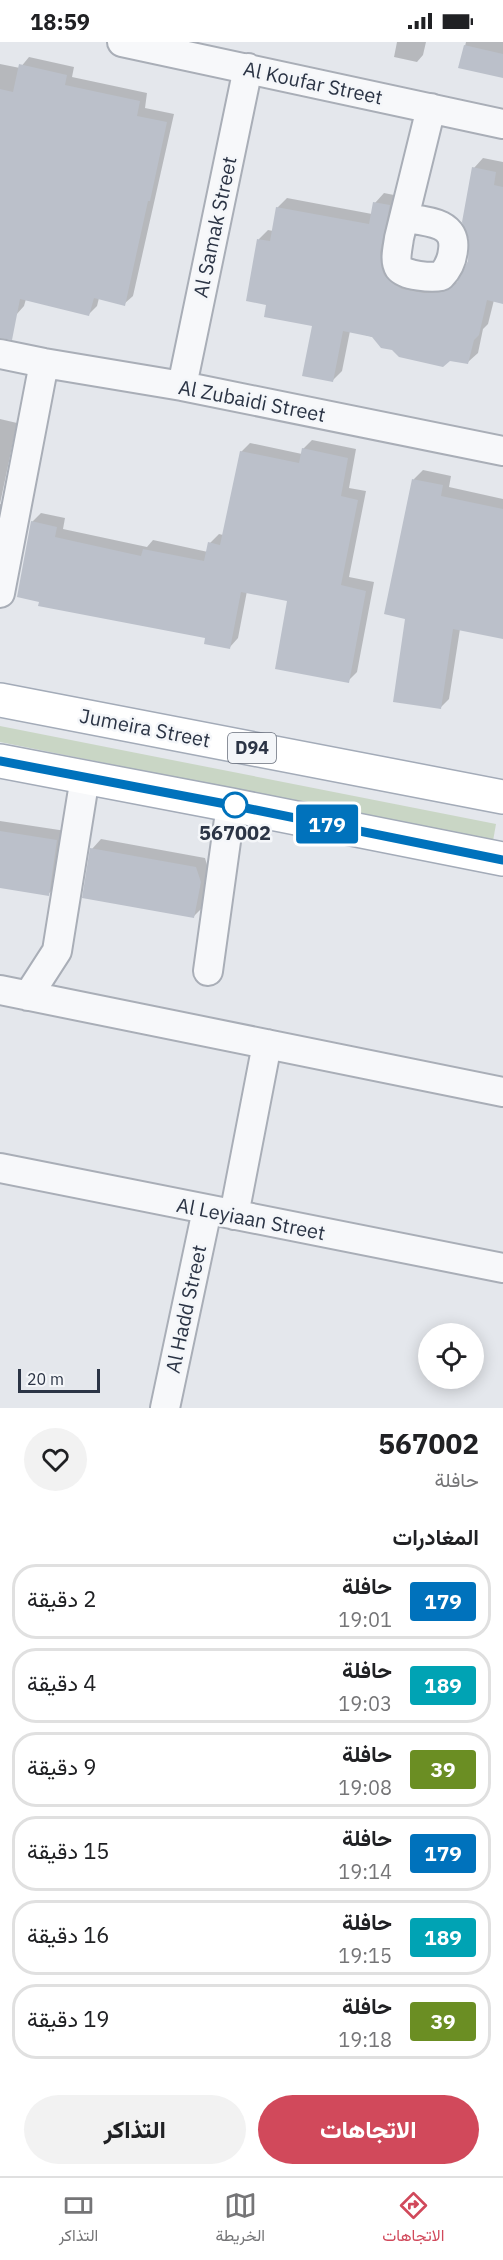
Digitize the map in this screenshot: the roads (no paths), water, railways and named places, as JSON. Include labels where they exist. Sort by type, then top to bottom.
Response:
[{"type":"main road","name":"Jumeira Street","points":[[0,700],[503,797]]},
{"type":"main road","points":[[0,761],[503,860]]},
{"type":"street","name":"Al Koufar Street","points":[[122,42],[503,124]]},
{"type":"street","name":"Al Samak Street","points":[[182,386],[248,68]]},
{"type":"street","points":[[405,218],[431,108]]},
{"type":"street","name":"Al Zubaidi Street","points":[[0,354],[182,386],[503,451]]},
{"type":"street","points":[[0,593],[44,363]]},
{"type":"street","points":[[28,996],[57,951],[85,777]]},
{"type":"street","points":[[208,971],[231,805]]},
{"type":"street","points":[[0,990],[503,1092]]},
{"type":"street","name":"Al Hadd Street","points":[[165,1408],[267,1044]]},
{"type":"street","name":"Al Leyiaan Street","points":[[0,1168],[503,1268]]},
{"type":"place","name":"567002","points":[[235,805]]}]
